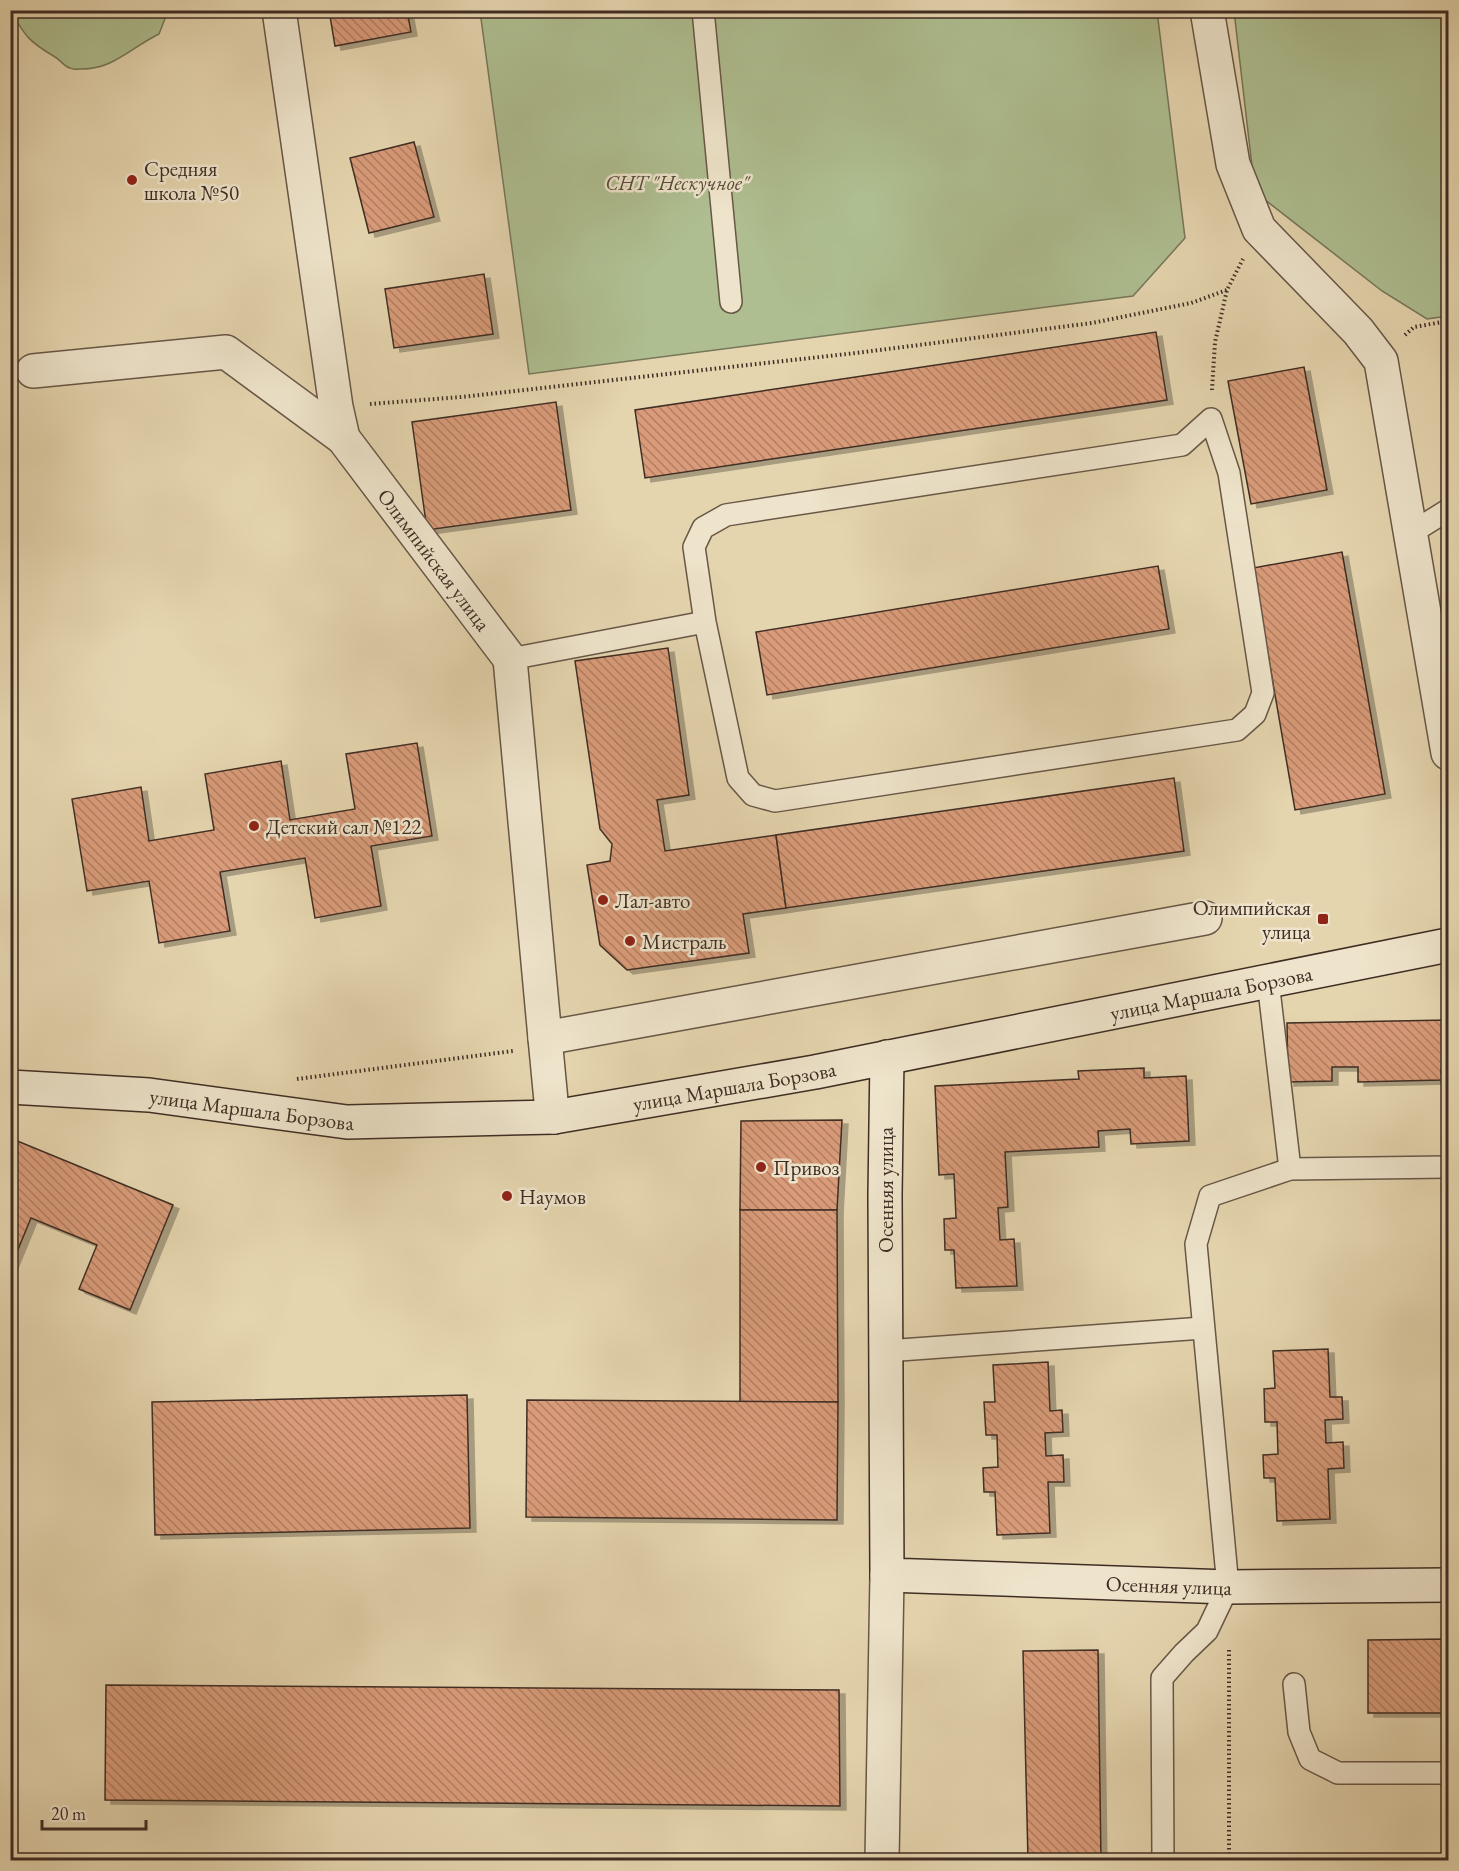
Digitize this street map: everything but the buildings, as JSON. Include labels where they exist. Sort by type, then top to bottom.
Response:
[{"type":"street","name":"Олимпийская улица","points":[[279,10],[336,406],[343,438],[510,659]]},
{"type":"street","points":[[1207,10],[1233,164],[1259,229],[1358,331],[1381,361],[1449,753]]},
{"type":"street","points":[[33,371],[225,352],[343,438]]},
{"type":"street","points":[[510,659],[554,1117]]},
{"type":"street","points":[[545,1038],[1205,918]]},
{"type":"street","name":"улица Маршала Борзова","points":[[10,1087],[149,1095],[347,1122],[554,1117],[815,1072],[1449,945]]},
{"type":"street","name":"Осенняя улица","points":[[882,1860],[887,1575],[885,1196],[887,1057]]},
{"type":"street","name":"Осенняя улица","points":[[887,1575],[1228,1587],[1449,1585]]},
{"type":"lane","points":[[703,10],[731,302]]},
{"type":"lane","points":[[1211,419],[1229,473],[1263,693],[1256,714],[1237,730],[775,801],[753,795],[738,778],[705,622],[694,547],[703,528],[726,515],[1182,445],[1211,419]]},
{"type":"lane","points":[[1411,533],[1449,510]]},
{"type":"lane","points":[[510,659],[705,622]]},
{"type":"lane","points":[[1268,981],[1290,1169]]},
{"type":"lane","points":[[1163,1860],[1162,1678],[1207,1630],[1228,1587],[1196,1244],[1210,1196],[1290,1169],[1449,1167]]},
{"type":"lane","points":[[886,1351],[1203,1328]]},
{"type":"lane","points":[[1294,1684],[1299,1732],[1310,1759],[1338,1773],[1449,1773]]},
{"type":"path","points":[[1211,419],[1215,342],[1227,290],[1259,229]]},
{"type":"path","points":[[336,406],[461,397],[856,353],[1080,325],[1191,303],[1227,290]]},
{"type":"path","points":[[1381,361],[1414,327],[1449,321]]},
{"type":"path","points":[[1228,1646],[1230,1860]]},
{"type":"green space","points":[[11,11],[168,11],[159,34],[121,57],[102,66],[71,69],[34,43],[24,33]]},
{"type":"green space","name":"СНТ \"Нескучное\"","points":[[480,11],[1157,11],[1185,238],[1133,296],[529,374]]},
{"type":"green space","points":[[1234,11],[1448,11],[1448,316],[1427,319],[1382,291],[1255,192]]},
{"type":"place","name":"Средняя школа №50","points":[[132,180]]},
{"type":"place","name":"Детский сал №122","points":[[254,826]]},
{"type":"place","name":"Лал-авто","points":[[603,900]]},
{"type":"place","name":"Олимпийская улица","points":[[1323,919]]},
{"type":"place","name":"Мистраль","points":[[630,941]]},
{"type":"place","name":"Привоз","points":[[761,1167]]},
{"type":"place","name":"Наумов","points":[[507,1196]]}]
